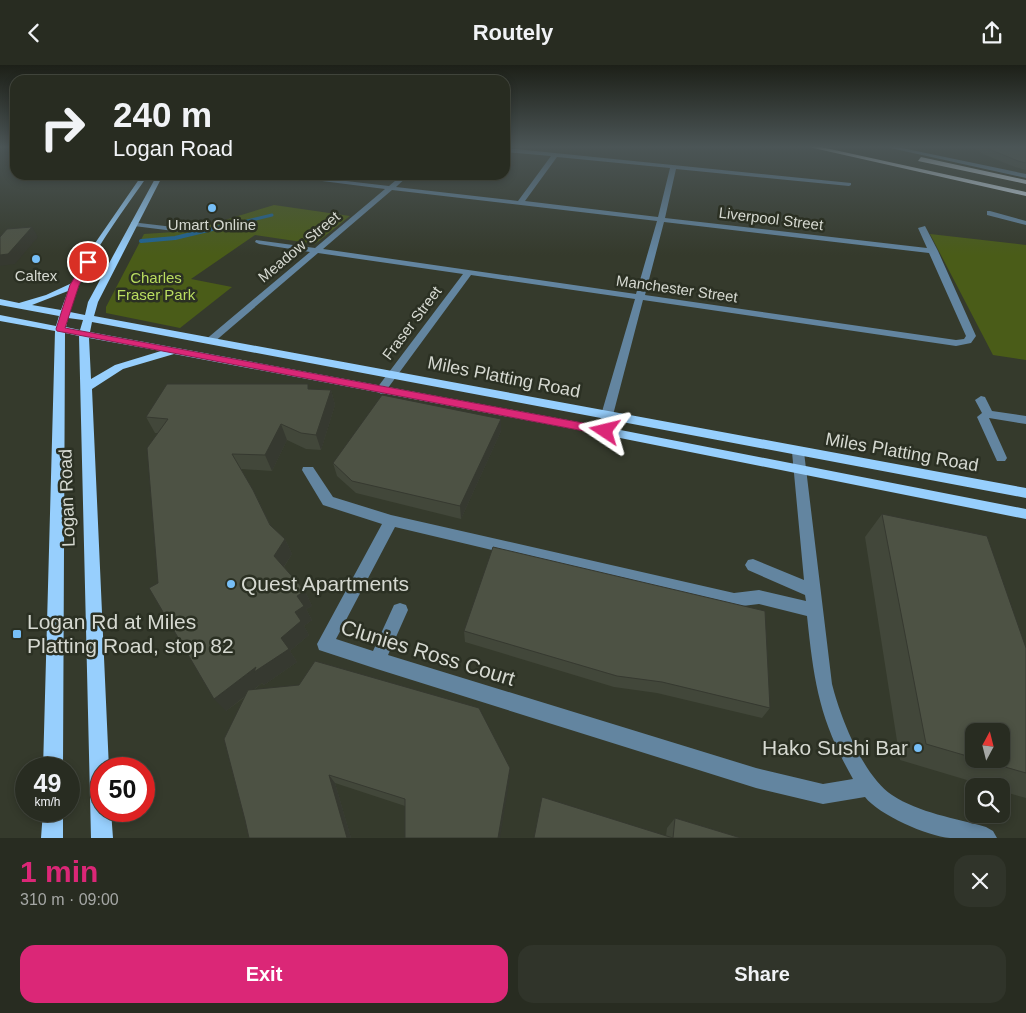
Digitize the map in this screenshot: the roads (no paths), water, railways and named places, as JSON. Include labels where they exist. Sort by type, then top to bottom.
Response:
[{"type":"highway","points":[[976,183],[1026,194]]},
{"type":"main road","name":"Logan Road","points":[[54,757],[59,475],[58,353],[60,329],[74,285],[140,183]]},
{"type":"main road","name":"Logan Road","points":[[102,838],[84,334],[93,302],[156,183]]},
{"type":"main road","points":[[20,306],[49,297],[74,285]]},
{"type":"main road","name":"Miles Platting Road","points":[[0,302],[1026,493]]},
{"type":"main road","name":"Miles Platting Road","points":[[0,318],[605,431],[1026,513]]},
{"type":"main road","points":[[85,388],[119,367],[172,351]]},
{"type":"main road","points":[[52,838],[53,822]]},
{"type":"street","name":"Liverpool Street","points":[[348,183],[934,251]]},
{"type":"street","name":"Meadow Street","points":[[209,341],[397,183]]},
{"type":"street","points":[[520,203],[535,183]]},
{"type":"street","points":[[605,431],[606,415],[669,183]]},
{"type":"street","points":[[839,183],[849,184]]},
{"type":"street","points":[[990,213],[1026,223]]},
{"type":"street","points":[[134,224],[182,230]]},
{"type":"street","name":"Manchester Street","points":[[259,242],[956,343],[967,341],[971,336],[922,228]]},
{"type":"street","name":"Fraser Street","points":[[381,390],[468,273]]},
{"type":"street","points":[[981,400],[988,414]]},
{"type":"street","points":[[1001,458],[983,417],[988,414],[1026,420]]},
{"type":"street","points":[[798,452],[825,697],[840,740],[868,786],[886,803],[911,816],[986,838]]},
{"type":"street","points":[[308,470],[328,501],[391,521],[734,600],[759,597],[814,610]]},
{"type":"street","name":"Clunies Ross Court","points":[[391,521],[325,644],[756,778],[823,794],[868,786]]},
{"type":"street","points":[[753,565],[812,591]]},
{"type":"street","points":[[377,661],[400,610]]},
{"type":"waterway","points":[[231,225],[272,215]]},
{"type":"waterway","points":[[141,241],[175,238],[237,223]]},
{"type":"place","name":"Umart Online","points":[[212,208]]},
{"type":"place","name":"Caltex","points":[[36,259]]},
{"type":"place","name":"Quest Apartments","points":[[231,584]]},
{"type":"place","name":"Logan Rd at Miles Platting Road, stop 82","points":[[17,634]]},
{"type":"place","name":"Hako Sushi Bar","points":[[918,748]]},
{"type":"park label","name":"Charles Fraser Park","points":[[156,286]]}]
